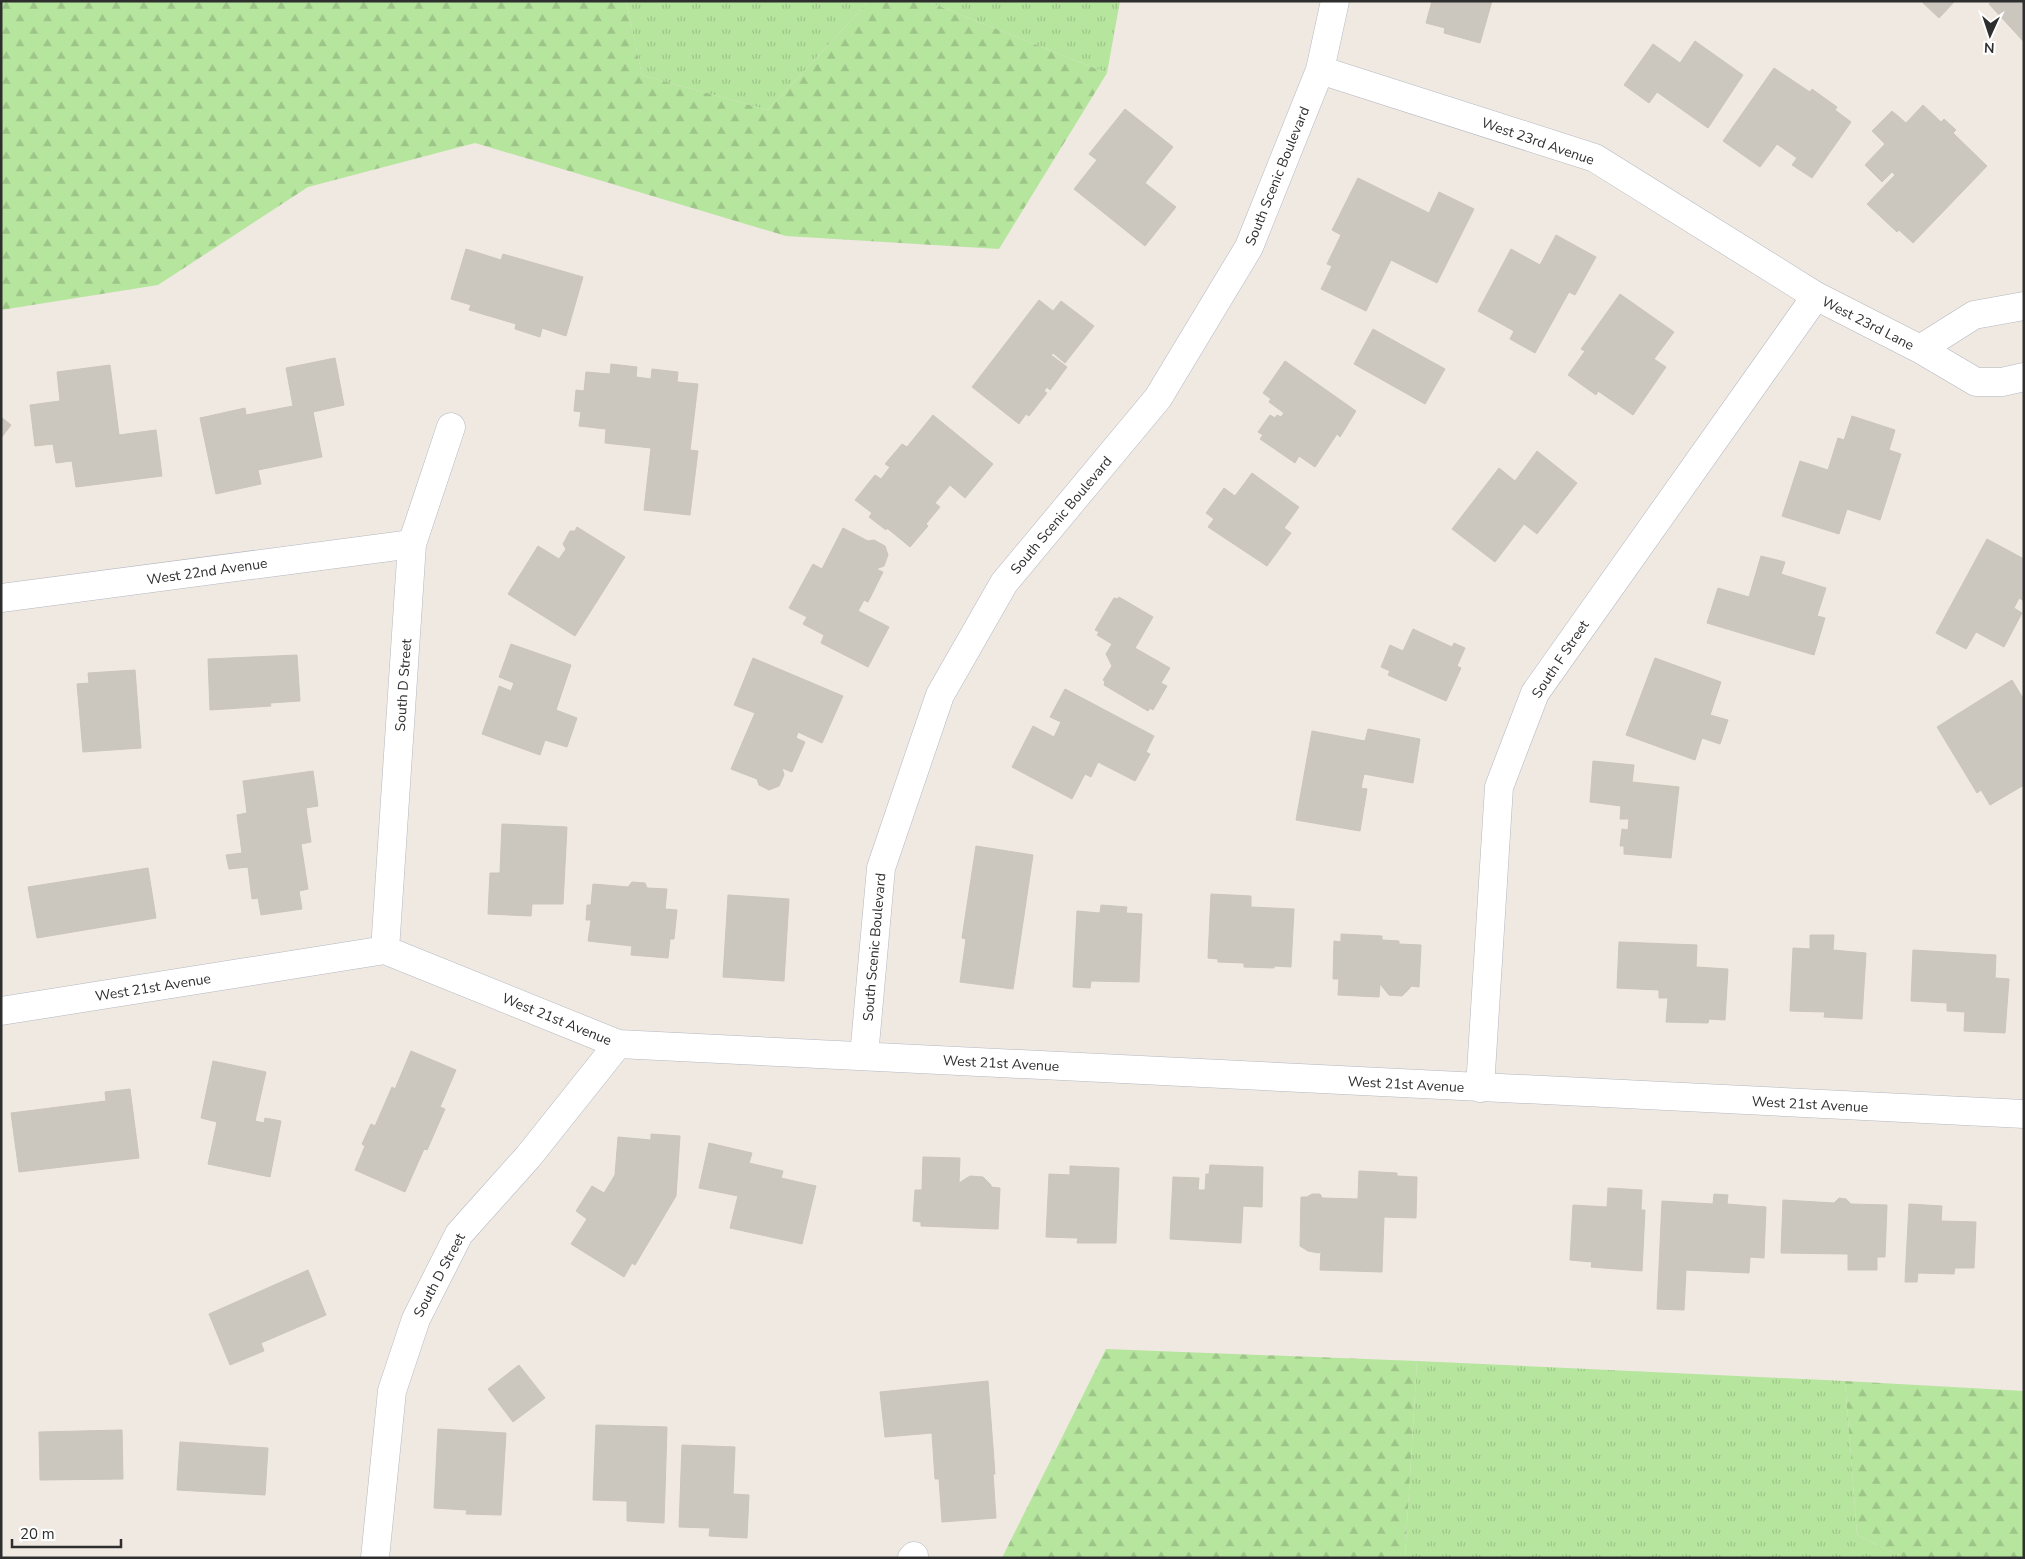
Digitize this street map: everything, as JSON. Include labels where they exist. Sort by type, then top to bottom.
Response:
[{"type":"street","name":"South Scenic Boulevard","points":[[864,1056],[881,868],[940,695],[1004,583],[1158,398],[1248,247],[1320,70],[1335,1]]},
{"type":"street","name":"West 23rd Avenue","points":[[1320,70],[1595,158],[1816,296]]},
{"type":"street","name":"West 23rd Lane","points":[[1816,296],[1920,349],[1976,382],[2002,382],[2024,377]]},
{"type":"street","name":"South F Street","points":[[1480,1088],[1499,787],[1535,693],[1816,296]]},
{"type":"street","name":"West 23rd Lane","points":[[1920,349],[1974,315],[2024,306]]},
{"type":"street","name":"South D Street","points":[[385,950],[412,544],[450,427]]},
{"type":"street","name":"West 22nd Avenue","points":[[1,598],[412,544]]},
{"type":"street","name":"West 21st Avenue","points":[[1,1011],[385,950],[618,1044],[2024,1114]]},
{"type":"street","name":"South D Street","points":[[375,1558],[392,1391],[416,1319],[459,1234],[528,1157],[618,1044]]},
{"type":"green space","points":[[1,1],[626,1],[642,75],[768,110],[869,1],[926,1],[1107,73],[999,249],[786,236],[475,143],[308,187],[158,285],[1,310]]},
{"type":"green space","points":[[626,1],[869,1],[768,110],[642,75]]},
{"type":"green space","points":[[926,1],[1120,1],[1107,73]]},
{"type":"green space","points":[[1106,1349],[1417,1361],[1405,1558],[1002,1558]]},
{"type":"green space","points":[[1417,1361],[1845,1381],[1857,1535],[1904,1558],[1405,1558]]},
{"type":"green space","points":[[1845,1381],[2024,1391],[2024,1558],[1904,1558],[1857,1535]]},
{"type":"building","points":[[1432,1],[1492,1],[1480,43],[1444,33],[1445,28],[1426,23]]},
{"type":"building","points":[[1921,1],[1955,1],[1939,18]]},
{"type":"building","points":[[1993,1],[2024,1],[2024,42],[1989,4]]},
{"type":"building","points":[[1695,41],[1743,75],[1708,128],[1657,92],[1649,103],[1624,85],[1653,44],[1680,63]]},
{"type":"building","points":[[1774,68],[1810,92],[1812,89],[1837,107],[1835,110],[1851,122],[1812,178],[1792,165],[1797,158],[1777,144],[1760,167],[1723,141]]},
{"type":"building","points":[[1923,105],[1941,122],[1944,119],[1956,130],[1953,133],[1987,166],[1913,243],[1899,230],[1897,232],[1867,204],[1895,175],[1892,172],[1882,182],[1865,165],[1885,144],[1872,131],[1892,111],[1906,123]]},
{"type":"building","points":[[1125,109],[1173,147],[1145,183],[1176,207],[1145,246],[1074,189],[1097,160],[1089,154]]},
{"type":"building","points":[[1358,178],[1429,213],[1439,192],[1474,209],[1437,283],[1391,260],[1366,311],[1321,289],[1332,266],[1327,264],[1341,235],[1332,230]]},
{"type":"building","points":[[1556,235],[1596,257],[1575,295],[1569,292],[1535,353],[1510,339],[1514,331],[1478,311],[1511,249],[1540,265]]},
{"type":"building","points":[[466,249],[501,260],[503,254],[583,277],[566,336],[542,328],[540,337],[515,329],[516,324],[469,310],[471,305],[451,299]]},
{"type":"building","points":[[1620,294],[1674,332],[1654,359],[1666,367],[1633,415],[1598,391],[1596,395],[1568,375],[1585,351],[1581,349]]},
{"type":"building","points":[[1039,300],[1053,311],[1061,301],[1094,326],[1065,363],[1053,353],[1051,355],[1067,367],[1050,390],[1047,387],[1044,391],[1047,393],[1029,416],[1026,414],[1019,424],[972,387]]},
{"type":"building","points":[[1373,329],[1445,369],[1425,404],[1354,364]]},
{"type":"building","points":[[335,358],[344,405],[313,412],[322,457],[258,470],[261,484],[216,494],[200,418],[245,408],[246,415],[293,406],[286,368]]},
{"type":"building","points":[[1285,361],[1356,411],[1340,437],[1337,434],[1315,467],[1299,456],[1295,463],[1260,439],[1263,435],[1258,432],[1270,415],[1275,418],[1277,415],[1281,417],[1284,413],[1269,402],[1271,399],[1263,393]]},
{"type":"building","points":[[611,364],[637,367],[636,377],[651,379],[652,369],[678,372],[677,382],[698,384],[690,450],[698,451],[690,515],[644,510],[651,448],[605,443],[606,429],[579,426],[581,412],[574,411],[576,390],[584,391],[586,372],[610,374]]},
{"type":"building","points":[[110,365],[119,435],[156,430],[162,476],[76,487],[72,461],[56,463],[53,444],[35,446],[30,405],[60,401],[57,372]]},
{"type":"building","points":[[933,415],[993,464],[965,498],[950,485],[935,503],[940,507],[926,524],[928,526],[910,547],[887,528],[886,530],[869,517],[872,513],[855,500],[875,475],[881,479],[890,467],[885,464],[902,444],[907,447]]},
{"type":"building","points":[[1852,416],[1895,430],[1889,450],[1901,454],[1880,520],[1847,509],[1839,534],[1782,516],[1800,461],[1828,470],[1838,438],[1844,440]]},
{"type":"building","points":[[1,417],[11,425],[1,438]]},
{"type":"building","points":[[1537,451],[1577,483],[1537,534],[1524,524],[1495,562],[1452,529],[1499,468],[1515,481]]},
{"type":"building","points":[[1252,473],[1299,507],[1284,528],[1291,533],[1267,566],[1208,527],[1214,519],[1206,513],[1224,488],[1235,496]]},
{"type":"building","points":[[577,527],[625,557],[575,636],[508,594],[538,546],[559,559],[566,549],[563,544],[570,531],[575,531]]},
{"type":"building","points":[[843,528],[868,541],[874,540],[885,546],[888,555],[884,566],[876,569],[883,572],[868,602],[864,600],[858,611],[889,627],[868,667],[821,643],[824,635],[803,624],[807,617],[789,608],[813,564],[822,569]]},
{"type":"building","points":[[1987,539],[2024,559],[2024,601],[2019,598],[2014,608],[2022,613],[2004,647],[1976,632],[1966,649],[1936,633]]},
{"type":"building","points":[[1761,556],[1785,562],[1781,574],[1826,588],[1817,616],[1825,618],[1814,655],[1707,623],[1718,588],[1749,597]]},
{"type":"building","points":[[1119,597],[1153,617],[1135,648],[1170,668],[1161,683],[1167,686],[1153,710],[1150,708],[1148,711],[1104,685],[1105,682],[1103,680],[1112,666],[1106,654],[1112,644],[1097,635],[1099,632],[1095,630],[1114,598],[1118,599]]},
{"type":"building","points":[[1413,629],[1452,647],[1454,643],[1465,648],[1457,666],[1461,668],[1446,701],[1388,675],[1390,671],[1381,667],[1390,645],[1403,651]]},
{"type":"building","points":[[511,644],[571,665],[556,710],[577,718],[567,747],[545,740],[540,755],[482,734],[499,686],[511,691],[514,683],[499,677]]},
{"type":"building","points":[[297,655],[300,701],[270,703],[271,706],[210,710],[208,659]]},
{"type":"building","points":[[753,658],[843,696],[822,743],[798,732],[796,738],[805,742],[792,772],[782,768],[784,775],[779,786],[769,790],[759,785],[757,779],[731,769],[755,713],[734,705]]},
{"type":"building","points":[[1655,658],[1721,682],[1710,715],[1728,720],[1720,744],[1702,738],[1695,760],[1626,735]]},
{"type":"building","points":[[135,670],[141,748],[83,752],[77,684],[89,683],[88,673]]},
{"type":"building","points":[[2012,680],[2024,700],[2024,785],[1990,805],[1981,790],[1977,793],[1937,727]]},
{"type":"building","points":[[1065,689],[1154,736],[1146,752],[1150,754],[1135,781],[1098,762],[1091,777],[1085,774],[1072,799],[1012,767],[1033,726],[1054,737],[1061,722],[1050,717]]},
{"type":"building","points":[[1368,729],[1420,739],[1413,783],[1364,774],[1361,788],[1367,789],[1360,831],[1296,820],[1312,731],[1365,741]]},
{"type":"building","points":[[1593,761],[1634,765],[1632,782],[1679,787],[1671,858],[1624,854],[1624,846],[1620,846],[1622,829],[1628,830],[1629,819],[1620,819],[1621,806],[1590,802]]},
{"type":"building","points":[[313,771],[318,806],[306,808],[311,842],[301,844],[308,889],[299,891],[302,909],[261,915],[258,898],[252,899],[248,867],[229,869],[226,855],[242,853],[237,815],[247,813],[243,781]]},
{"type":"building","points":[[502,824],[567,827],[563,904],[532,904],[531,916],[488,914],[490,873],[500,873]]},
{"type":"building","points":[[976,846],[1033,855],[1013,989],[960,982],[966,939],[962,938]]},
{"type":"building","points":[[148,868],[156,918],[37,938],[28,887]]},
{"type":"building","points":[[632,882],[645,883],[647,888],[667,889],[665,909],[677,910],[674,939],[670,939],[668,958],[631,955],[632,946],[588,941],[591,920],[586,920],[587,905],[591,905],[593,884],[628,887]]},
{"type":"building","points":[[1211,894],[1251,896],[1251,907],[1294,909],[1291,967],[1244,967],[1244,963],[1218,962],[1218,959],[1208,958]]},
{"type":"building","points":[[728,895],[789,899],[784,981],[723,977]]},
{"type":"building","points":[[1101,905],[1127,907],[1126,913],[1142,914],[1139,982],[1091,981],[1090,988],[1073,987],[1077,911],[1100,913]]},
{"type":"building","points":[[1341,934],[1382,936],[1382,940],[1399,941],[1399,944],[1421,945],[1419,987],[1411,986],[1402,996],[1389,995],[1380,984],[1379,997],[1338,995],[1339,979],[1333,979],[1334,941],[1341,942]]},
{"type":"building","points":[[1810,935],[1834,935],[1833,950],[1866,953],[1862,1019],[1824,1017],[1825,1012],[1790,1011],[1793,948],[1810,949]]},
{"type":"building","points":[[1619,942],[1697,945],[1696,967],[1728,969],[1725,1020],[1709,1019],[1708,1023],[1666,1022],[1668,998],[1659,998],[1659,990],[1617,988]]},
{"type":"building","points":[[1913,950],[1996,955],[1995,978],[2009,979],[2005,1033],[1964,1031],[1965,1012],[1947,1011],[1947,1003],[1911,1001]]},
{"type":"building","points":[[411,1051],[456,1070],[440,1107],[445,1109],[427,1150],[424,1149],[405,1192],[355,1170],[365,1146],[362,1144],[371,1124],[375,1126],[392,1087],[395,1089]]},
{"type":"building","points":[[213,1061],[266,1072],[255,1121],[264,1123],[265,1118],[281,1121],[270,1177],[208,1164],[217,1122],[201,1118]]},
{"type":"building","points":[[130,1089],[139,1158],[19,1172],[11,1113],[106,1101],[105,1092]]},
{"type":"building","points":[[651,1134],[680,1136],[676,1196],[635,1265],[632,1263],[624,1277],[571,1244],[587,1219],[576,1211],[592,1186],[604,1193],[615,1175],[618,1137],[651,1140]]},
{"type":"building","points":[[709,1143],[752,1153],[749,1163],[783,1171],[781,1178],[816,1186],[802,1244],[730,1228],[738,1196],[699,1188]]},
{"type":"building","points":[[923,1157],[960,1158],[959,1183],[970,1176],[983,1177],[991,1187],[1000,1188],[998,1229],[921,1226],[921,1222],[913,1221],[915,1190],[922,1190]]},
{"type":"building","points":[[1210,1165],[1263,1167],[1262,1207],[1243,1206],[1241,1243],[1170,1239],[1173,1177],[1199,1178],[1198,1190],[1205,1190],[1206,1174],[1209,1174]]},
{"type":"building","points":[[1070,1166],[1119,1168],[1116,1243],[1077,1243],[1078,1238],[1046,1237],[1049,1174],[1070,1175]]},
{"type":"building","points":[[1359,1171],[1397,1173],[1397,1176],[1417,1177],[1416,1218],[1384,1217],[1382,1272],[1320,1270],[1321,1250],[1319,1253],[1308,1251],[1300,1246],[1301,1197],[1320,1194],[1322,1198],[1358,1199]]},
{"type":"building","points":[[1608,1188],[1642,1190],[1641,1210],[1645,1210],[1642,1271],[1591,1267],[1592,1262],[1570,1260],[1573,1205],[1607,1207]]},
{"type":"building","points":[[1714,1194],[1728,1195],[1727,1204],[1766,1207],[1764,1258],[1750,1257],[1749,1273],[1686,1270],[1684,1310],[1657,1309],[1662,1201],[1713,1204]]},
{"type":"building","points":[[1839,1198],[1846,1199],[1851,1204],[1887,1205],[1885,1257],[1877,1257],[1877,1270],[1848,1270],[1848,1254],[1781,1253],[1783,1200],[1834,1203]]},
{"type":"building","points":[[1909,1204],[1942,1206],[1941,1221],[1976,1222],[1974,1268],[1955,1268],[1954,1274],[1918,1273],[1917,1282],[1905,1282]]},
{"type":"building","points":[[308,1270],[326,1315],[261,1343],[264,1351],[230,1365],[209,1314]]},
{"type":"building","points":[[519,1365],[545,1398],[513,1422],[488,1389]]},
{"type":"building","points":[[988,1381],[995,1474],[993,1474],[996,1518],[942,1522],[939,1479],[935,1479],[932,1433],[885,1437],[880,1392]]},
{"type":"building","points":[[596,1425],[667,1427],[664,1523],[627,1521],[627,1501],[593,1500]]},
{"type":"building","points":[[438,1429],[506,1433],[501,1515],[466,1514],[467,1510],[434,1508]]},
{"type":"building","points":[[122,1430],[123,1479],[40,1480],[39,1432]]},
{"type":"building","points":[[180,1442],[268,1448],[265,1495],[177,1490]]},
{"type":"building","points":[[682,1445],[735,1447],[733,1494],[749,1495],[747,1538],[709,1536],[710,1528],[679,1527]]}]
